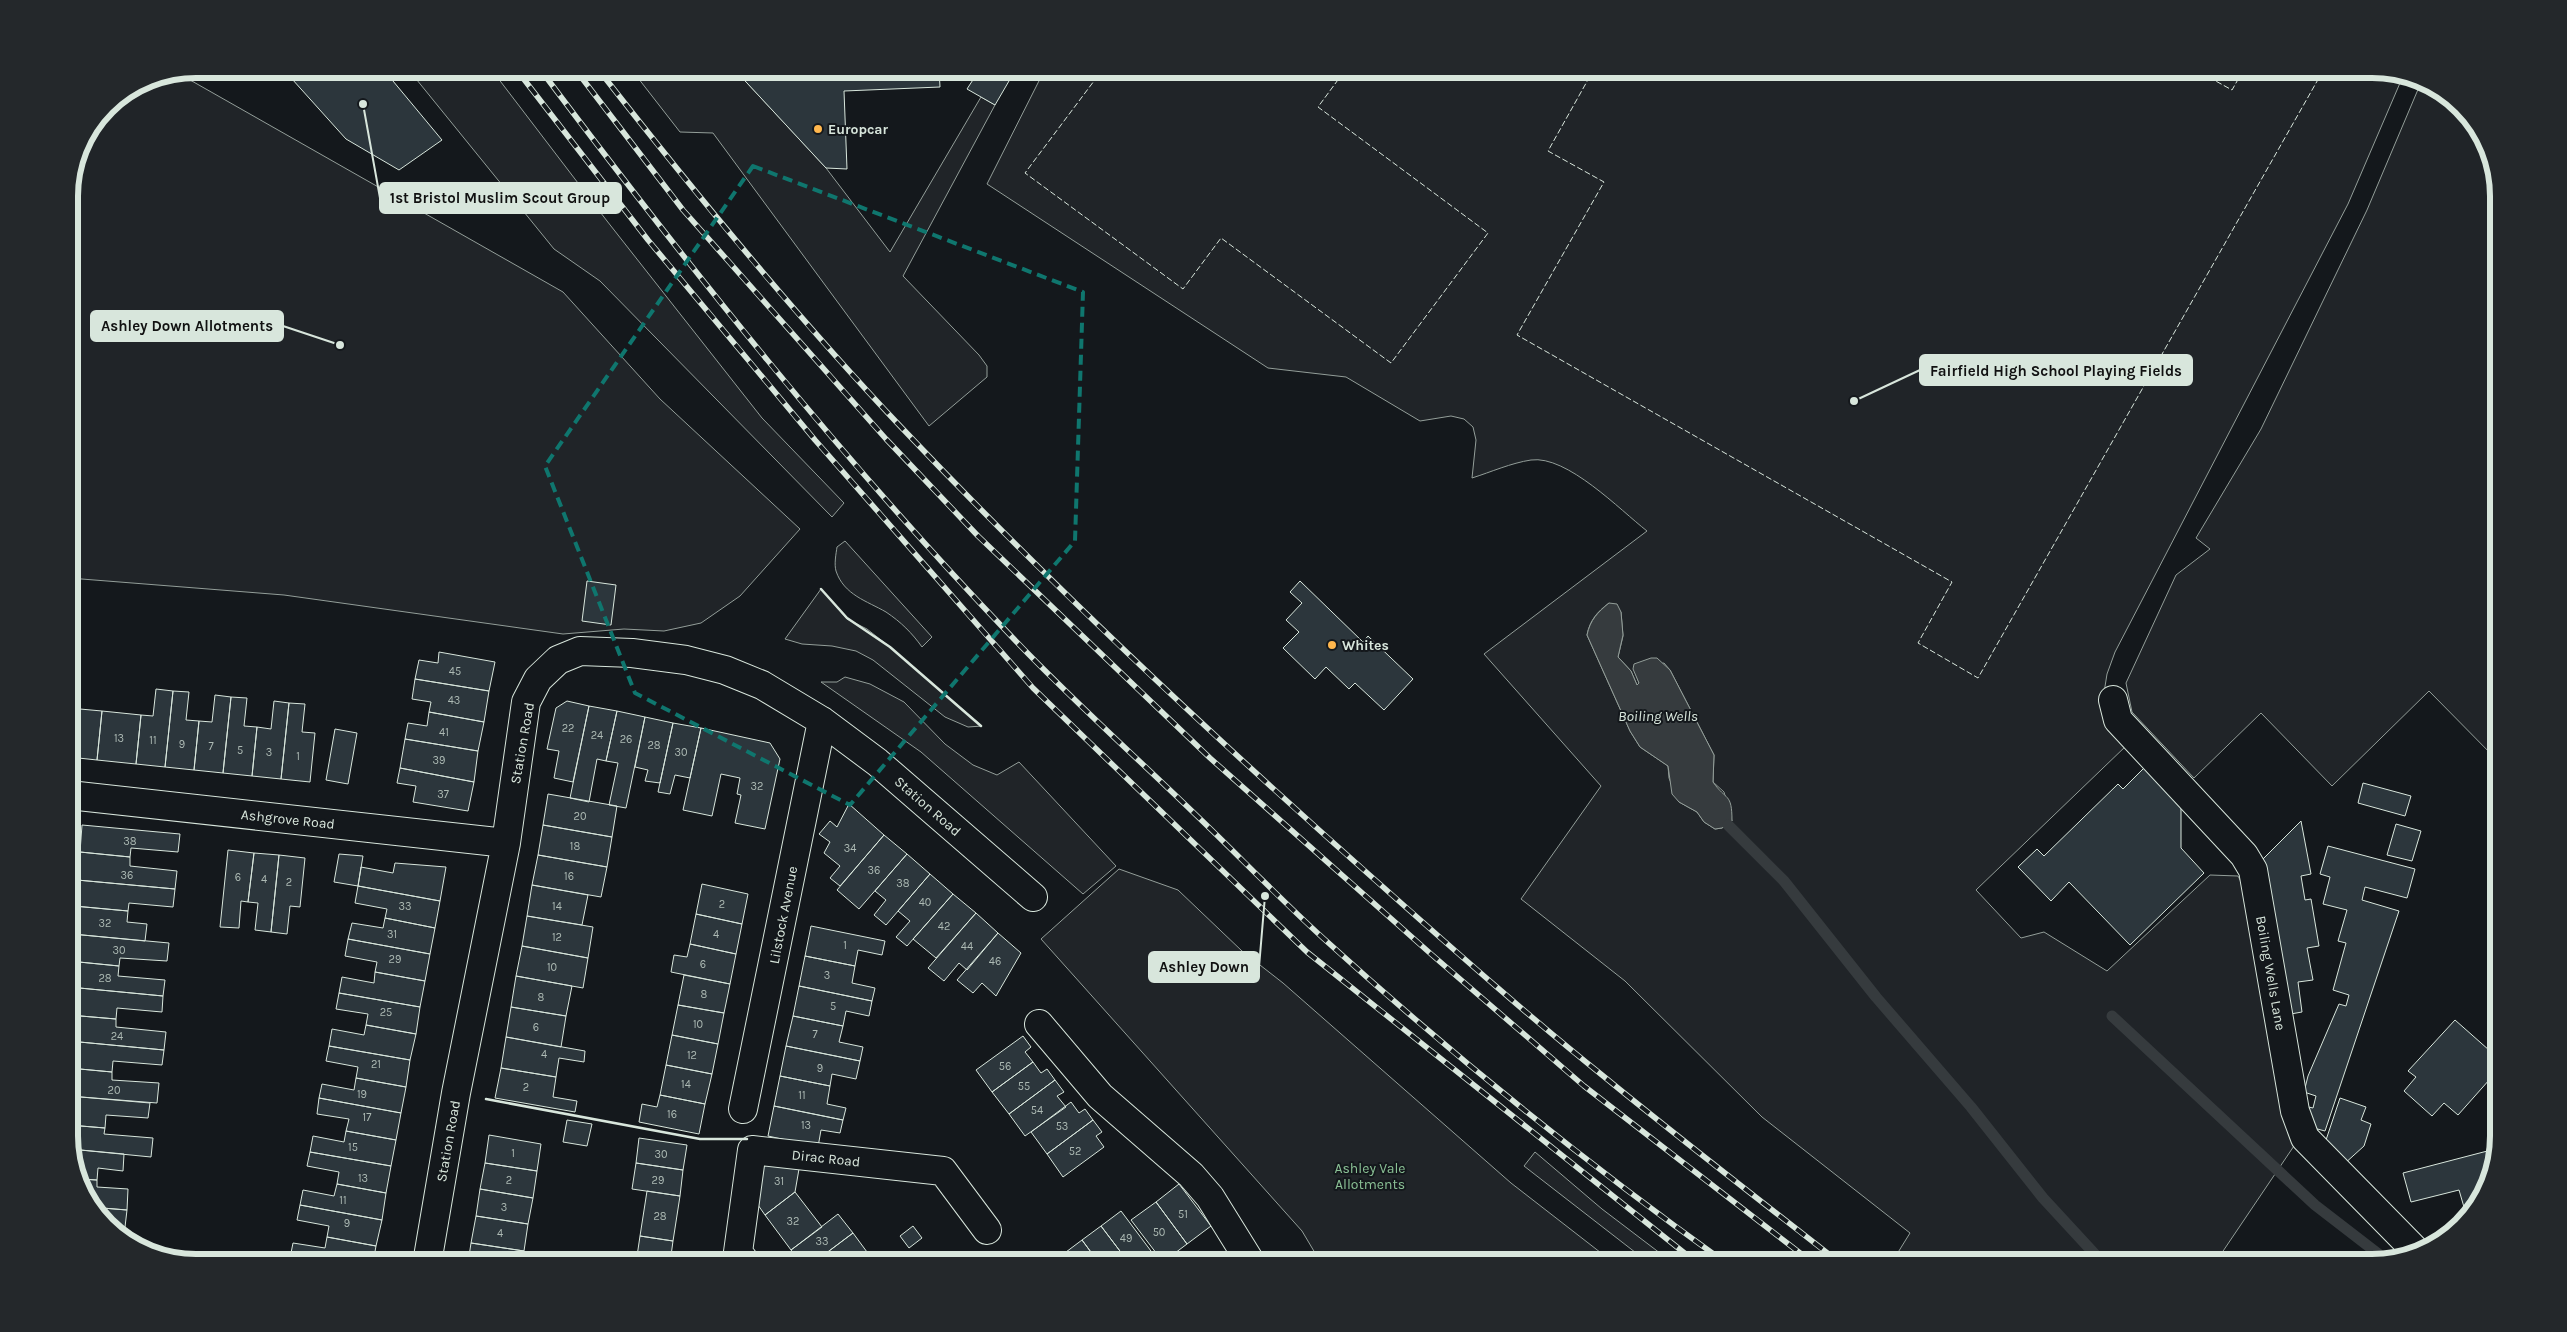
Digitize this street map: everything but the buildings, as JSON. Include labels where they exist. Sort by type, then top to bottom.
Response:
[{"type":"street","name":"Station Road","points":[[429,1254],[456,1093],[506,842],[526,702],[538,679],[558,660],[580,651],[632,653],[686,660],[725,670],[762,684],[822,721],[877,762],[1033,897]]},
{"type":"street","name":"Boiling Wells Lane","points":[[2113,700],[2118,720],[2244,855],[2253,870],[2295,1111],[2305,1138],[2412,1247]]},
{"type":"street","name":"Lilstock Avenue","points":[[743,1110],[822,721]]},
{"type":"street","name":"Ashgrove Road","points":[[78,796],[506,842]]},
{"type":"street","points":[[1039,1024],[1100,1096],[1192,1174],[1210,1197],[1241,1254]]},
{"type":"street","name":"Dirac Road","points":[[739,1254],[738,1252],[752,1150],[943,1171],[987,1230]]},
{"type":"highlighted area","points":[[753,166],[1083,292],[1075,541],[850,805],[635,693],[545,466]]},
{"type":"green space","points":[[415,78],[498,78],[607,221],[762,418],[844,503],[832,517],[600,281],[554,249]]},
{"type":"green space","points":[[638,78],[742,78],[826,168],[890,252],[981,97],[995,105],[903,276],[979,355],[987,366],[987,377],[929,426],[713,133],[680,132]]},
{"type":"green space","points":[[1040,78],[2379,78],[2401,82],[2348,204],[2115,652],[2107,674],[2103,699],[2127,745],[1976,890],[2021,938],[2044,932],[2107,971],[2210,875],[2238,876],[2249,897],[2298,1140],[2221,1254],[1897,1254],[1910,1233],[1762,1117],[1625,981],[1521,899],[1601,786],[1484,654],[1647,531],[1608,498],[1576,475],[1561,466],[1545,461],[1524,461],[1472,478],[1476,440],[1473,427],[1464,419],[1451,416],[1420,421],[1346,377],[1268,368],[987,184]],"holes":[[[1609,603],[1621,612],[1623,636],[1618,657],[1631,671],[1637,685],[1639,683],[1634,669],[1664,663],[1670,670],[1714,755],[1713,782],[1724,792],[1732,821],[1722,828],[1715,829],[1704,822],[1697,812],[1679,802],[1669,778],[1668,766],[1640,747],[1630,731],[1587,635],[1595,617]]]},
{"type":"green space","points":[[187,79],[563,292],[660,399],[800,529],[740,596],[701,623],[664,631],[624,629],[563,634],[284,595],[78,579],[79,180],[86,150],[97,130],[112,112],[136,93],[150,86],[172,80]]},
{"type":"green space","points":[[2419,88],[2437,97],[2470,130],[2483,157],[2489,188],[2490,752],[2429,691],[2332,786],[2261,713],[2194,778],[2132,712],[2126,683],[2176,575],[2210,549],[2196,538],[2261,429],[2367,210]]},
{"type":"green space","points":[[845,541],[932,637],[922,647],[897,620],[850,592],[845,586],[836,571],[835,562],[837,547]]},
{"type":"green space","points":[[821,589],[847,619],[867,629],[890,647],[982,726],[968,727],[945,717],[873,660],[856,651],[832,646],[802,644],[785,639]]},
{"type":"green space","points":[[845,677],[870,684],[904,702],[945,744],[973,765],[997,775],[1019,762],[1116,866],[1083,894],[921,752],[821,682],[837,682]]},
{"type":"green space","name":"Ashley Vale Allotments","points":[[1119,869],[1178,890],[1242,951],[1283,983],[1511,1183],[1602,1254],[1316,1254],[1302,1231],[1041,939]]},
{"type":"green space","points":[[1535,1152],[1602,1209],[1661,1254],[1637,1254],[1524,1166]]},
{"type":"water","name":"Boiling Wells","points":[[1609,603],[1617,604],[1621,612],[1623,635],[1618,657],[1631,671],[1637,685],[1639,683],[1633,669],[1634,664],[1651,658],[1657,658],[1670,670],[1714,755],[1713,782],[1729,801],[1732,812],[1732,821],[1722,828],[1715,829],[1704,822],[1697,812],[1679,802],[1672,794],[1668,766],[1640,747],[1630,731],[1587,635],[1595,617]]},
{"type":"waterway","points":[[1728,825],[1784,881],[1876,997],[1971,1107],[2043,1198],[2095,1254]]},
{"type":"waterway","points":[[2112,1016],[2315,1205],[2378,1254]]},
{"type":"railway","points":[[523,78],[648,240],[815,440],[1033,688],[1307,952],[1686,1254]]},
{"type":"railway","points":[[547,78],[652,216],[767,360],[887,501],[1034,660],[1211,829],[1290,908],[1420,1024],[1571,1147],[1714,1254]]},
{"type":"railway","points":[[582,78],[683,210],[886,439],[978,536],[1210,758],[1431,954],[1584,1086],[1801,1254]]},
{"type":"railway","points":[[605,78],[745,251],[861,384],[1013,542],[1128,654],[1305,818],[1512,1000],[1661,1123],[1828,1254]]},
{"type":"fence","points":[[1096,78],[1025,173],[1183,289],[1221,238],[1391,363],[1488,233],[1318,107],[1339,78]]},
{"type":"fence","points":[[1589,78],[1548,151],[1604,182],[1517,335],[1952,582],[1918,643],[1978,678],[2319,78]]},
{"type":"fence","points":[[2210,78],[2232,90],[2239,78]]},
{"type":"wall","points":[[821,589],[847,618],[890,647],[981,726]]},
{"type":"wall","points":[[486,1099],[700,1139],[747,1139]]},
{"type":"place","name":"1st Bristol Muslim Scout Group","points":[[363,104]]},
{"type":"place","name":"Europcar","points":[[818,129]]},
{"type":"place","name":"Ashley Down Allotments","points":[[340,345]]},
{"type":"place","name":"Fairfield High School Playing Fields","points":[[1854,401]]},
{"type":"place","name":"Whites","points":[[1332,645]]},
{"type":"place","name":"Ashley Down","points":[[1265,896]]}]
